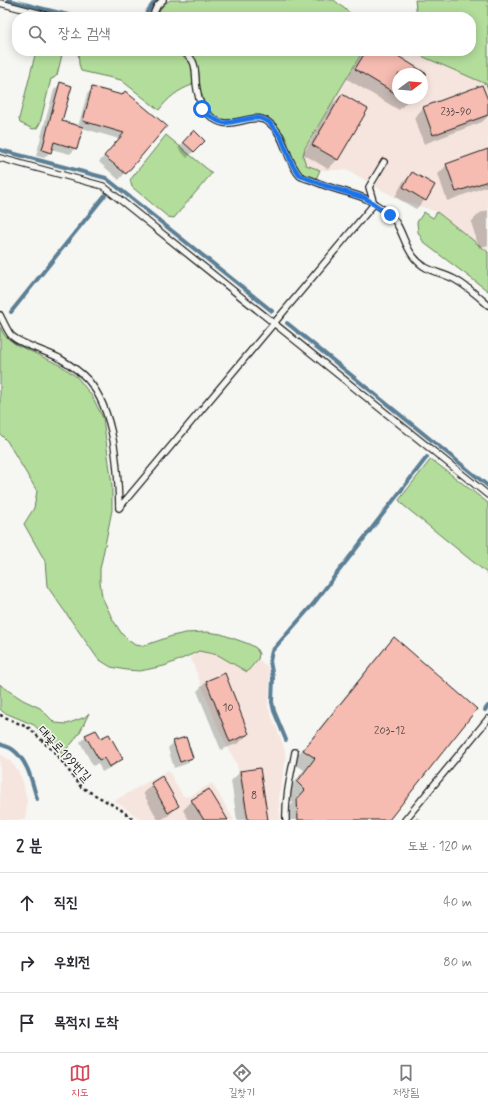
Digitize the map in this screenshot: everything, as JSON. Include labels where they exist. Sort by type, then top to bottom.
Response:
[{"type":"lane","points":[[154,12],[157,6],[163,0]]},
{"type":"lane","points":[[0,3],[34,12]]},
{"type":"lane","points":[[187,56],[193,63],[196,72],[197,90],[202,109],[207,114],[224,123],[252,118],[260,118],[269,122],[281,137],[292,164],[299,175],[326,186],[365,198],[390,215],[397,224],[413,255],[424,267],[453,278],[471,290],[488,305]]},
{"type":"lane","points":[[0,158],[103,186],[488,495]]},
{"type":"lane","points":[[374,204],[369,187],[384,162]]},
{"type":"lane","points":[[0,315],[10,334],[17,340],[59,358],[77,370],[88,380],[97,393],[105,410],[116,456],[119,508],[374,204]]},
{"type":"lane","points":[[405,820],[488,719]]},
{"type":"lane","points":[[286,820],[285,813],[295,752]]},
{"type":"path","name":"대곶로199번길","points":[[0,716],[29,728],[57,755],[81,787],[120,809],[134,820]]},
{"type":"shaded area","points":[[360,56],[422,56],[486,84],[488,89],[488,252],[437,212],[401,200],[348,170],[320,170],[306,165],[303,156],[305,148]]},
{"type":"shaded area","points":[[199,651],[218,655],[247,672],[258,659],[268,667],[270,679],[268,707],[284,747],[286,758],[279,797],[280,820],[246,820],[237,765],[219,730],[190,656]]},
{"type":"shaded area","points":[[0,754],[11,762],[18,771],[23,782],[27,801],[26,820],[0,820]]},
{"type":"shaded area","points":[[168,770],[183,796],[188,797],[212,783],[234,820],[141,820],[114,801]]},
{"type":"green space","points":[[170,0],[334,0],[349,12],[159,12]]},
{"type":"green space","points":[[415,0],[488,0],[488,89],[486,84],[422,56],[476,56],[476,12],[416,12]]},
{"type":"green space","points":[[35,56],[62,56],[57,75],[51,79],[40,123],[37,128],[33,129],[20,123],[19,119]]},
{"type":"green space","points":[[78,56],[184,56],[191,64],[193,79],[192,85],[182,89],[174,95],[159,110],[121,80],[81,71]]},
{"type":"green space","points":[[190,56],[360,56],[305,148],[303,156],[306,165],[320,170],[316,179],[301,173],[295,163],[284,134],[269,118],[260,115],[224,120],[217,118],[206,110],[200,92],[199,74],[195,61]]},
{"type":"green space","points":[[166,135],[212,173],[174,218],[168,217],[132,187],[130,180]]},
{"type":"green space","points":[[424,212],[433,218],[437,212],[488,252],[488,291],[424,243],[418,232],[417,222]]},
{"type":"green space","points":[[0,327],[5,336],[15,344],[60,365],[77,377],[92,396],[103,418],[112,485],[112,510],[100,569],[100,582],[102,597],[113,620],[122,634],[135,645],[143,646],[185,633],[207,632],[221,634],[256,648],[259,654],[258,659],[247,672],[218,655],[199,651],[164,666],[140,671],[111,667],[98,659],[47,586],[45,561],[24,524],[34,508],[37,491],[7,441],[0,434]]},
{"type":"green space","points":[[431,459],[488,503],[488,574],[403,505],[399,500]]},
{"type":"green space","points":[[0,684],[23,700],[40,708],[55,723],[67,724],[85,717],[89,713],[80,732],[62,754],[34,725],[3,712],[0,709]]},
{"type":"building","points":[[363,56],[398,56],[417,68],[392,68],[392,91],[355,69]]},
{"type":"building","points":[[60,82],[72,86],[62,121],[83,127],[77,149],[54,142],[51,153],[42,150]]},
{"type":"building","points":[[482,85],[488,100],[488,115],[433,135],[423,107]]},
{"type":"building","points":[[92,87],[122,95],[125,91],[167,126],[126,174],[104,156],[124,133],[83,121]]},
{"type":"building","points":[[342,94],[368,109],[338,160],[312,145]]},
{"type":"building","points":[[194,130],[205,141],[194,152],[183,142]]},
{"type":"building","points":[[488,149],[488,181],[456,192],[446,164]]},
{"type":"building","points":[[412,172],[435,185],[426,201],[403,187]]},
{"type":"building","points":[[394,637],[477,709],[389,820],[298,820],[297,799],[305,790],[297,782],[315,758],[303,750]]},
{"type":"building","points":[[225,673],[249,734],[230,742],[206,681]]},
{"type":"building","points":[[96,730],[101,738],[109,734],[123,759],[109,767],[104,758],[99,760],[85,735]]},
{"type":"building","points":[[186,737],[193,758],[180,762],[173,741]]},
{"type":"building","points":[[260,768],[268,820],[248,820],[240,771]]},
{"type":"building","points":[[162,776],[179,806],[168,813],[151,783]]},
{"type":"building","points":[[209,789],[228,820],[204,820],[191,800]]},
{"type":"waterway","points":[[8,0],[56,12]]},
{"type":"waterway","points":[[147,12],[156,0]]},
{"type":"waterway","points":[[0,150],[106,178],[272,311]]},
{"type":"waterway","points":[[11,312],[106,194]]},
{"type":"waterway","points":[[287,323],[488,486]]},
{"type":"waterway","points":[[286,740],[274,711],[272,702],[273,678],[270,661],[272,651],[314,603],[427,457]]},
{"type":"waterway","points":[[485,710],[488,706]]},
{"type":"waterway","points":[[0,744],[12,749],[22,759],[29,772],[37,799]]},
{"type":"route","points":[[202,109],[207,114],[224,123],[252,118],[260,118],[269,122],[281,137],[292,164],[299,175],[326,186],[365,198],[390,215]]}]
